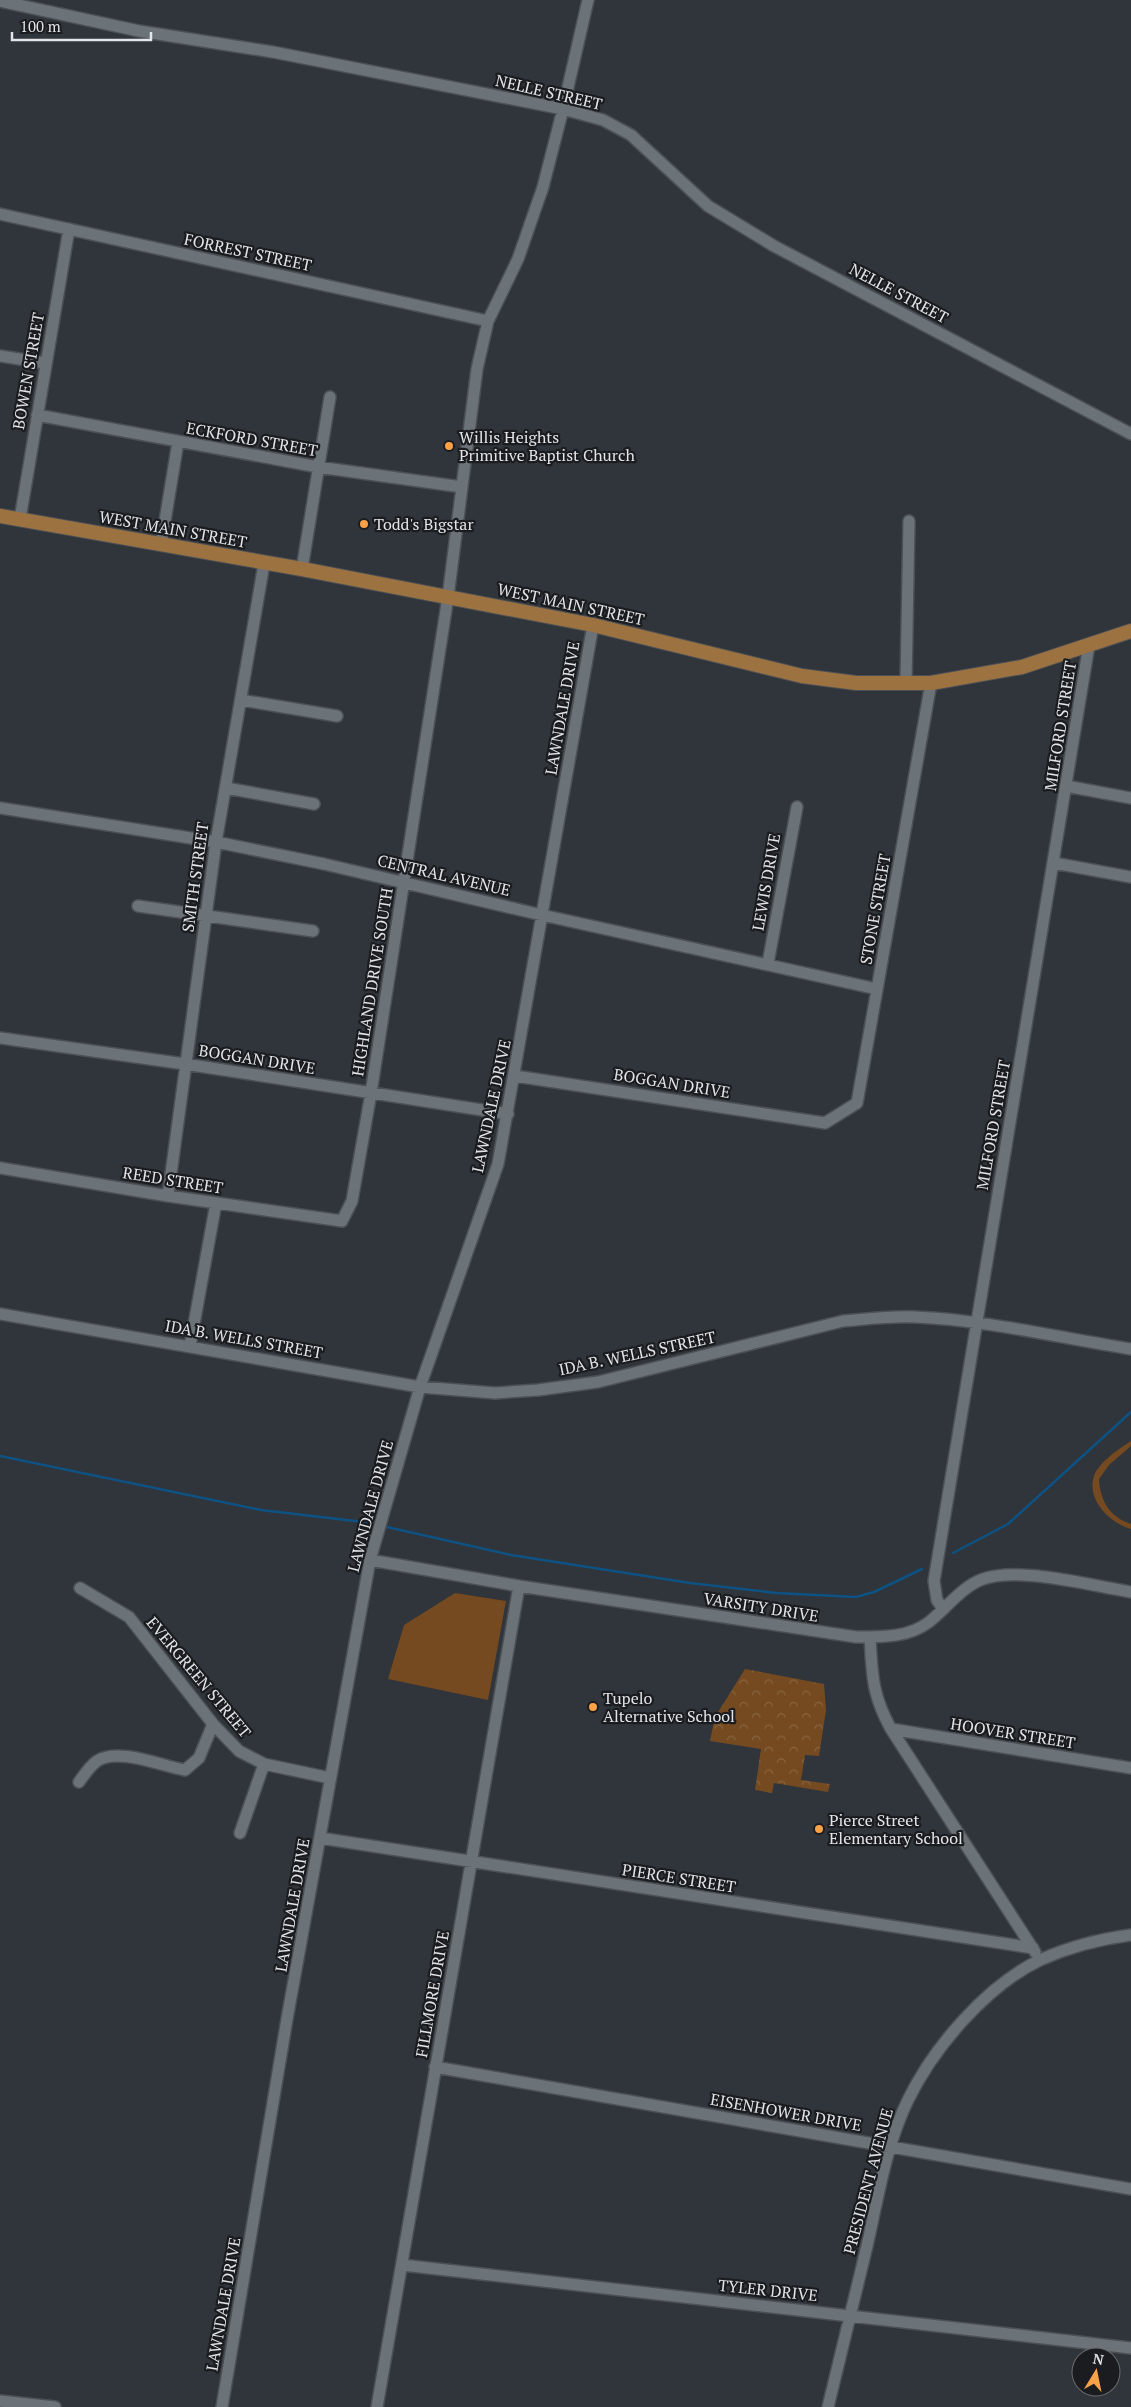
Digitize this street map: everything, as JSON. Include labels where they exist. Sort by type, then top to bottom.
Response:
[{"type":"main road","name":"WEST MAIN STREET","points":[[0,516],[593,625],[802,676],[856,683],[931,683],[1022,667],[1131,631]]},
{"type":"street","name":"HIGHLAND DRIVE SOUTH","points":[[342,1221],[352,1201],[371,1093],[448,598],[477,369],[488,321],[518,259],[543,187],[564,109],[588,0]]},
{"type":"street","name":"NELLE STREET","points":[[0,1],[139,31],[273,52],[564,109],[603,120],[631,135],[708,206],[774,246],[1131,434]]},
{"type":"street","name":"FORREST STREET","points":[[0,214],[488,321]]},
{"type":"street","name":"BOWEN STREET","points":[[20,519],[69,229]]},
{"type":"street","points":[[0,356],[45,363]]},
{"type":"street","points":[[302,570],[330,397]]},
{"type":"street","name":"ECKFORD STREET","points":[[37,415],[318,467],[462,487]]},
{"type":"street","points":[[160,544],[178,442]]},
{"type":"street","points":[[906,684],[909,520]]},
{"type":"street","name":"SMITH STREET","points":[[168,1196],[216,842],[264,564]]},
{"type":"street","name":"LAWNDALE DRIVE","points":[[222,2407],[330,1778],[370,1560],[420,1387],[498,1164],[593,625]]},
{"type":"street","name":"MILFORD STREET","points":[[943,1609],[937,1600],[934,1581],[1089,646]]},
{"type":"street","name":"STONE STREET","points":[[825,1123],[857,1103],[931,683]]},
{"type":"street","points":[[240,700],[337,716]]},
{"type":"street","points":[[1066,786],[1131,798]]},
{"type":"street","points":[[226,788],[314,804]]},
{"type":"street","name":"LEWIS DRIVE","points":[[768,963],[797,807]]},
{"type":"street","name":"CENTRAL AVENUE","points":[[0,808],[216,842],[324,864],[542,915],[768,963],[877,989]]},
{"type":"street","points":[[1054,863],[1131,877]]},
{"type":"street","points":[[138,906],[313,931]]},
{"type":"street","name":"BOGGAN DRIVE","points":[[0,1038],[185,1064],[508,1114]]},
{"type":"street","name":"BOGGAN DRIVE","points":[[515,1076],[825,1123]]},
{"type":"street","name":"REED STREET","points":[[0,1168],[168,1196],[342,1221]]},
{"type":"street","points":[[190,1346],[216,1203]]},
{"type":"street","name":"IDA B. WELLS STREET","points":[[0,1314],[420,1387],[495,1393],[538,1390],[598,1382],[843,1321],[914,1317],[977,1324],[1131,1349]]},
{"type":"street","name":"VARSITY DRIVE","points":[[370,1560],[519,1586],[819,1632],[870,1637],[902,1635],[918,1629],[968,1587],[982,1579],[1008,1574],[1131,1592]]},
{"type":"street","name":"FILLMORE DRIVE","points":[[377,2407],[519,1586]]},
{"type":"street","name":"EVERGREEN STREET","points":[[80,1588],[129,1617],[213,1724],[240,1751],[264,1764],[330,1778]]},
{"type":"street","points":[[870,1637],[873,1686],[878,1706],[1040,1960]]},
{"type":"street","points":[[78,1782],[96,1761],[107,1756],[123,1755],[185,1770],[199,1758],[213,1724]]},
{"type":"street","name":"HOOVER STREET","points":[[891,1729],[1131,1768]]},
{"type":"street","points":[[240,1833],[264,1764]]},
{"type":"street","name":"PIERCE STREET","points":[[320,1838],[471,1863],[1032,1948]]},
{"type":"street","name":"PRESIDENT AVENUE","points":[[828,2407],[891,2147],[907,2101],[934,2054],[963,2020],[1004,1983],[1040,1960],[1098,1940],[1131,1935]]},
{"type":"street","name":"EISENHOWER DRIVE","points":[[435,2068],[1131,2189]]},
{"type":"street","name":"TYLER DRIVE","points":[[402,2266],[1131,2348]]},
{"type":"street","points":[[0,2401],[55,2407]]},
{"type":"green space","points":[[1131,1441],[1131,1446],[1109,1465],[1099,1479],[1104,1501],[1117,1517],[1131,1524],[1131,1529],[1115,1522],[1108,1516],[1097,1502],[1093,1494],[1092,1485],[1094,1476],[1100,1466],[1121,1447]]},
{"type":"green space","points":[[455,1593],[506,1601],[488,1700],[388,1679],[404,1625]]},
{"type":"green space","points":[[745,1669],[824,1684],[826,1710],[819,1756],[805,1755],[801,1780],[830,1784],[828,1792],[774,1783],[772,1793],[755,1790],[761,1749],[710,1741],[715,1717]]},
{"type":"waterway","points":[[953,1553],[1008,1524],[1131,1412]]},
{"type":"waterway","points":[[0,1456],[261,1510],[372,1523]]},
{"type":"waterway","points":[[387,1527],[511,1555],[690,1583],[776,1593],[856,1597],[874,1592],[922,1569]]},
{"type":"place","name":"Willis Heights Primitive Baptist Church","points":[[449,446]]},
{"type":"place","name":"Todd's Bigstar","points":[[364,524]]},
{"type":"place","name":"Tupelo Alternative School","points":[[593,1707]]},
{"type":"place","name":"Pierce Street Elementary School","points":[[819,1829]]}]
